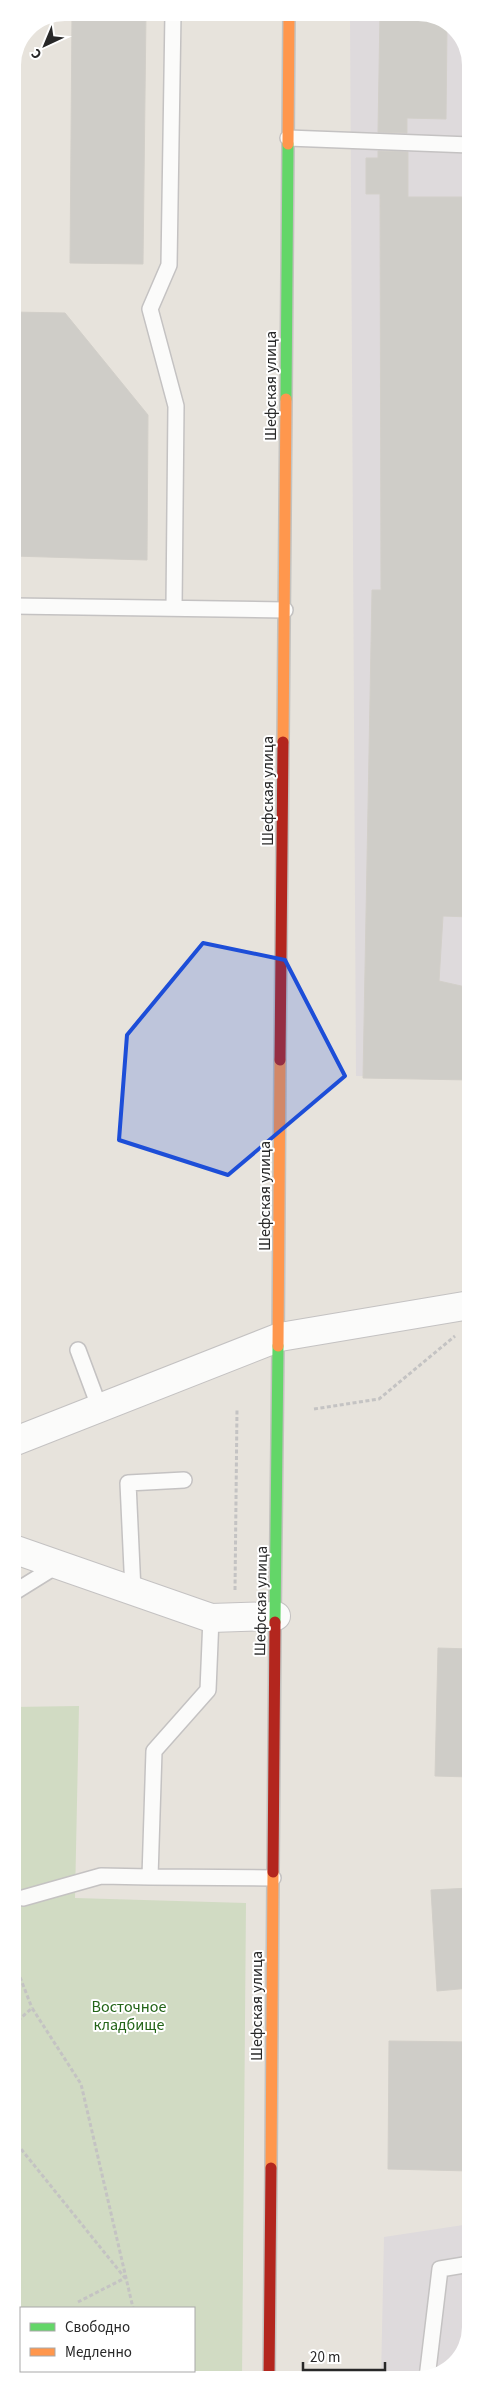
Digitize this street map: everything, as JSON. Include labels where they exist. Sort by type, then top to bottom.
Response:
[{"type":"main road","name":"Шефская улица","points":[[269,2370],[280,1337],[289,21]]},
{"type":"street","points":[[21,1439],[280,1337],[462,1306]]},
{"type":"street","points":[[21,1552],[132,1591],[223,1617],[276,1616]]},
{"type":"lane","points":[[173,21],[169,265],[150,309],[176,406],[174,608]]},
{"type":"lane","points":[[288,138],[462,145]]},
{"type":"lane","points":[[21,606],[285,610]]},
{"type":"lane","points":[[78,1350],[100,1409]]},
{"type":"lane","points":[[132,1591],[128,1483],[184,1480]]},
{"type":"lane","points":[[21,1588],[58,1565]]},
{"type":"lane","points":[[150,1877],[154,1751],[208,1690],[223,1617]]},
{"type":"lane","points":[[23,1898],[101,1876],[273,1878]]},
{"type":"lane","points":[[428,2369],[440,2269],[462,2265]]},
{"type":"path","points":[[314,1409],[379,1399],[458,1335]]},
{"type":"path","points":[[223,1617],[237,1409]]},
{"type":"path","points":[[21,1980],[32,2008],[81,2084],[133,2307]]},
{"type":"path","points":[[21,2017],[32,2008]]},
{"type":"path","points":[[21,2149],[125,2278]]},
{"type":"path","points":[[78,2302],[125,2278]]},
{"type":"highlighted area","points":[[203,943],[285,960],[345,1076],[228,1175],[119,1140],[127,1035]]},
{"type":"shaded area","points":[[350,21],[421,21],[435,25],[453,38],[459,51],[462,65],[462,1078],[356,1076]]},
{"type":"shaded area","points":[[462,2225],[461,2335],[456,2349],[451,2356],[445,2362],[432,2368],[423,2370],[381,2370],[384,2237]]},
{"type":"green space","name":"Восточное кладбище","points":[[79,1706],[75,1898],[246,1903],[242,2371],[195,2371],[195,2307],[21,2307],[21,1707]]},
{"type":"building","points":[[72,21],[146,21],[143,264],[70,263]]},
{"type":"building","points":[[380,21],[421,21],[435,25],[447,32],[446,119],[407,118],[407,133],[378,132]]},
{"type":"building","points":[[378,151],[408,152],[408,197],[462,197],[462,917],[443,916],[439,981],[462,986],[462,1080],[363,1078],[372,590],[381,590],[380,194],[366,194],[366,158],[378,158]]},
{"type":"building","points":[[21,312],[65,313],[148,415],[147,560],[21,556]]},
{"type":"building","points":[[438,1648],[462,1649],[462,1777],[435,1776]]},
{"type":"building","points":[[462,1888],[462,1989],[437,1991],[431,1890]]},
{"type":"building","points":[[389,2041],[462,2042],[462,2171],[388,2169]]},
{"type":"traffic: fast","points":[[286,399],[288,144]]},
{"type":"traffic: fast","points":[[275,1622],[278,1346]]},
{"type":"traffic: slow","points":[[288,144],[289,21]]},
{"type":"traffic: slow","points":[[283,742],[286,399]]},
{"type":"traffic: slow","points":[[278,1346],[280,1060]]},
{"type":"traffic: slow","points":[[271,2168],[273,1872]]},
{"type":"traffic: jam","points":[[280,1060],[283,742]]},
{"type":"traffic: jam","points":[[273,1872],[275,1622]]},
{"type":"traffic: jam","points":[[269,2370],[271,2168]]}]
